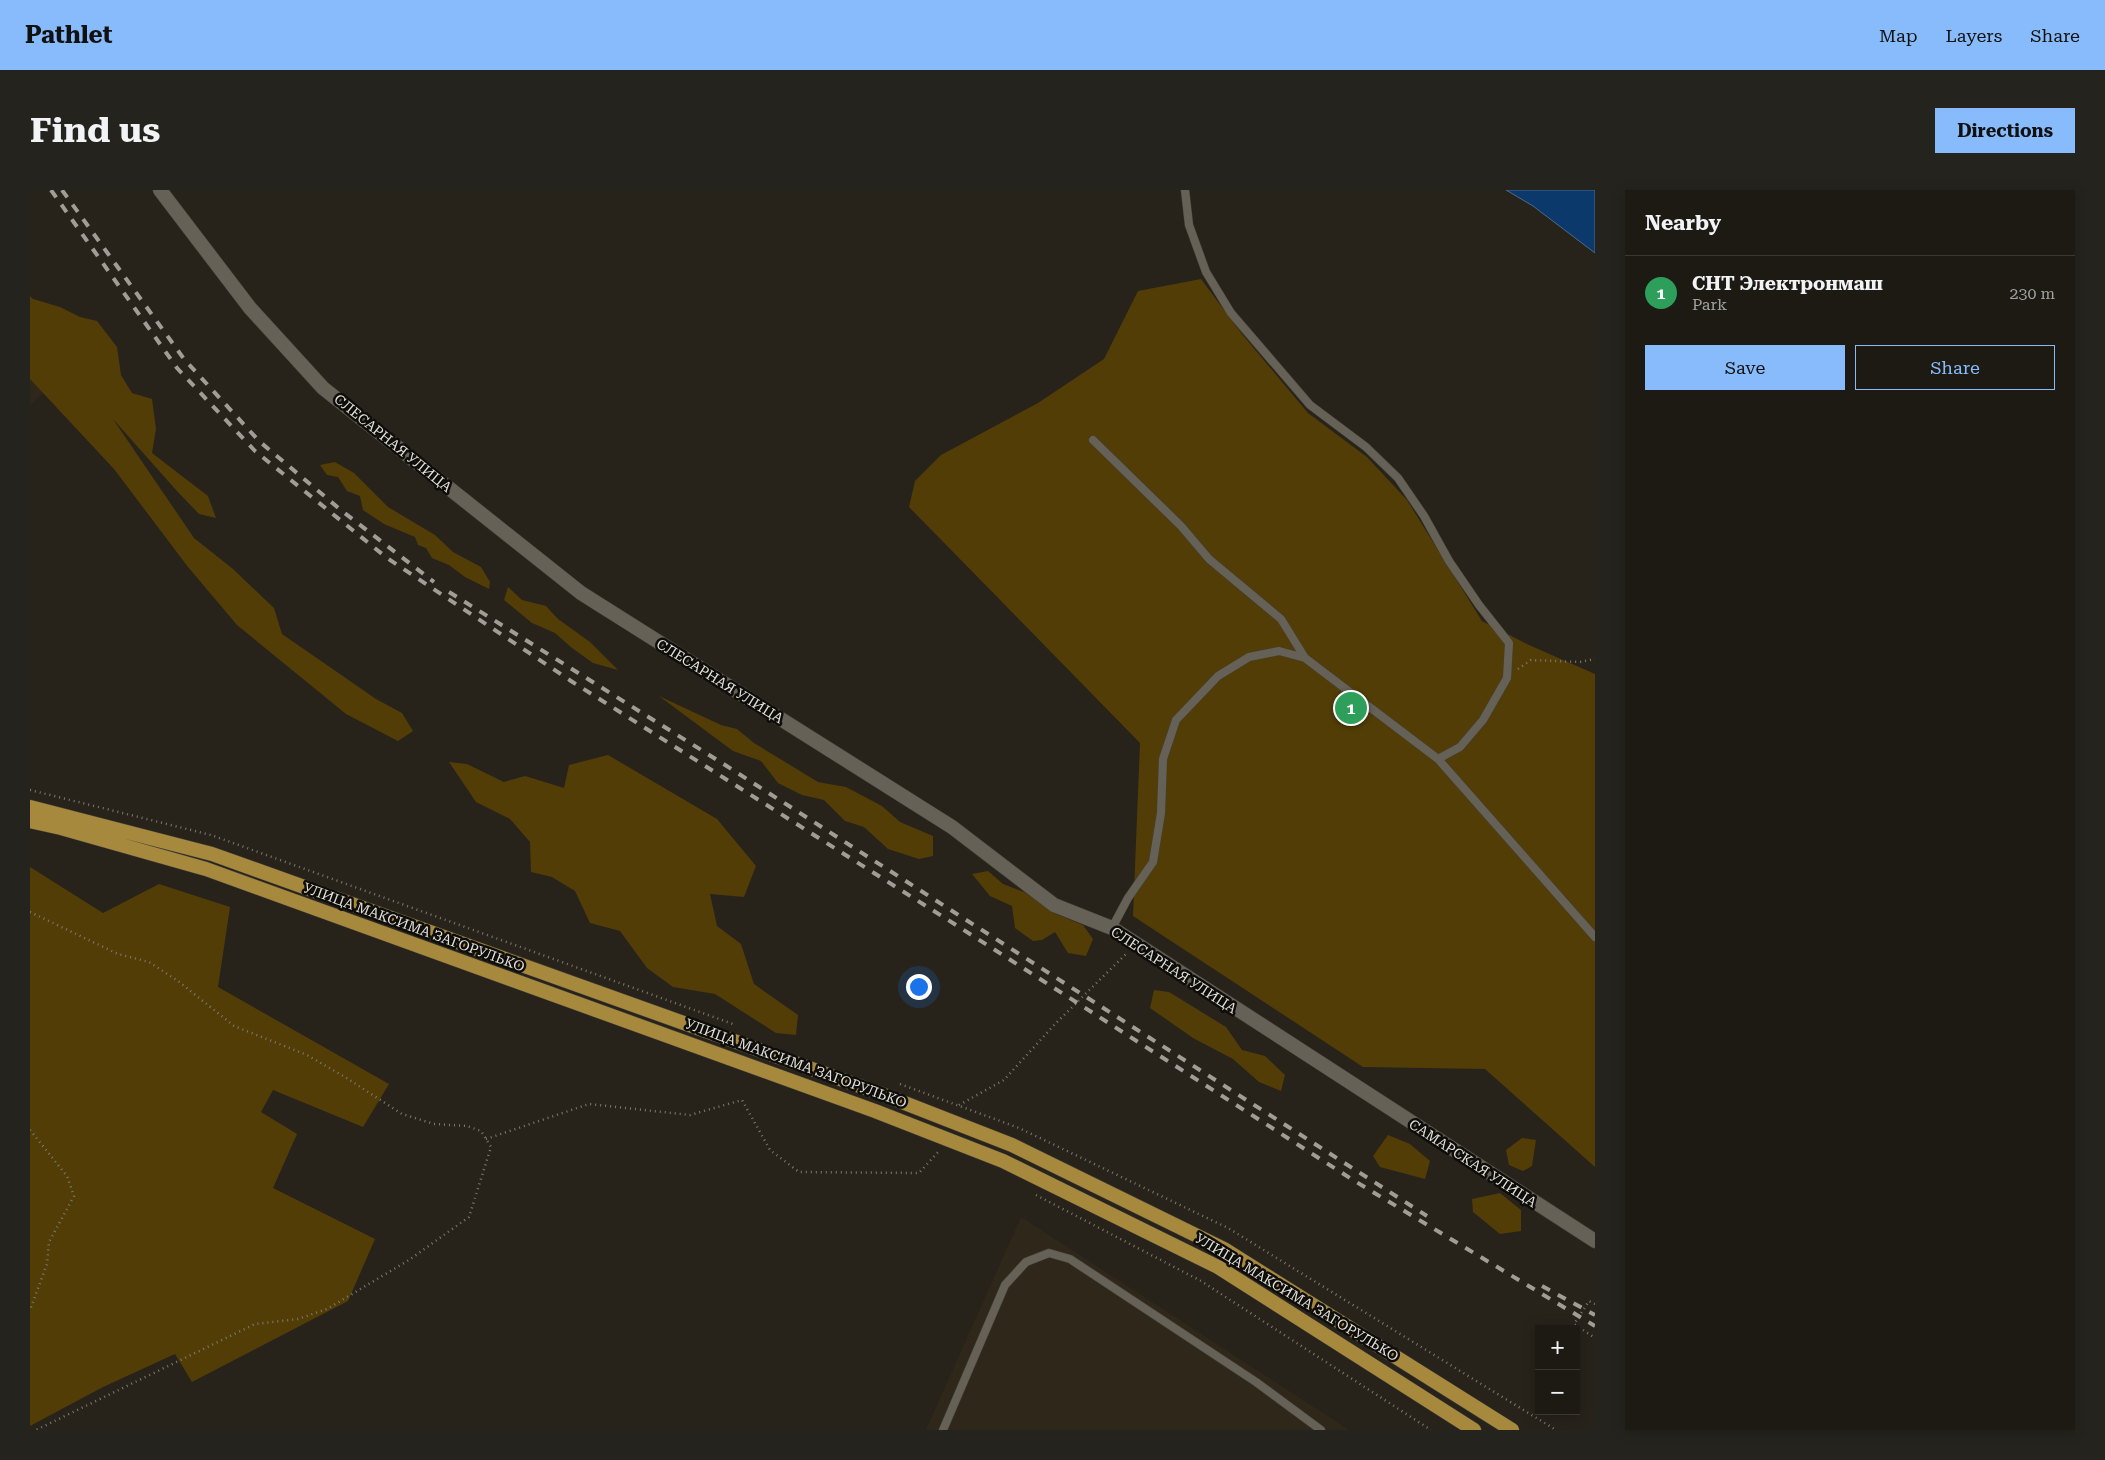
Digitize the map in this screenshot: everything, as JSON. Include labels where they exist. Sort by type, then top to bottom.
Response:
[{"type":"main road","name":"УЛИЦА МАКСИМА ЗАГОРУЛЬКО","points":[[30,807],[212,854],[879,1093],[1012,1145],[1224,1249],[1512,1430]]},
{"type":"main road","name":"УЛИЦА МАКСИМА ЗАГОРУЛЬКО","points":[[30,822],[61,828],[206,869],[875,1112],[1003,1161],[1218,1267],[1474,1430]]},
{"type":"street","name":"СЛЕСАРНАЯ УЛИЦА","points":[[160,190],[250,308],[323,388],[581,593],[952,827],[1054,904],[1112,928],[1351,1084]]},
{"type":"street","name":"САМАРСКАЯ УЛИЦА","points":[[1351,1084],[1595,1241]]},
{"type":"lane","points":[[1185,190],[1189,225],[1206,272],[1231,313],[1310,405],[1366,447],[1398,478],[1424,516],[1449,561],[1508,643],[1507,678],[1483,720],[1460,747],[1438,759]]},
{"type":"lane","points":[[1093,440],[1181,526],[1209,559],[1281,620],[1305,658],[1438,759],[1595,937]]},
{"type":"lane","points":[[1112,928],[1128,898],[1153,862],[1161,813],[1163,759],[1176,720],[1218,676],[1249,658],[1278,651],[1305,658]]},
{"type":"lane","points":[[943,1430],[1006,1285],[1026,1262],[1049,1253],[1070,1260],[1256,1382],[1321,1430]]},
{"type":"path","points":[[1507,678],[1531,660],[1580,662],[1595,659]]},
{"type":"path","points":[[30,912],[118,954],[149,962],[178,981],[234,1026],[307,1055],[346,1076],[402,1114],[434,1124],[467,1126],[481,1131],[491,1147],[469,1217],[409,1260],[327,1309],[298,1319],[255,1324],[36,1430]]},
{"type":"path","points":[[958,1105],[1004,1080],[1056,1023],[1136,944]]},
{"type":"path","points":[[486,1138],[589,1104],[690,1115],[742,1100],[770,1150],[798,1172],[919,1173],[939,1151]]},
{"type":"path","points":[[30,1130],[67,1176],[74,1196],[49,1242],[47,1264],[30,1310]]},
{"type":"path","points":[[930,1148],[947,1155]]},
{"type":"path","points":[[1034,1194],[1201,1281],[1431,1430]]},
{"type":"path","points":[[1595,1304],[1589,1301],[1574,1324],[1595,1338]]},
{"type":"shaded area","points":[[1201,279],[1242,334],[1308,413],[1367,457],[1407,500],[1482,621],[1529,645],[1595,674],[1595,1167],[1485,1069],[1363,1067],[1133,916],[1140,743],[909,507],[915,481],[941,455],[1038,403],[1104,359],[1138,291]]},
{"type":"shaded area","points":[[30,296],[33,299],[60,307],[80,317],[97,321],[117,347],[121,375],[132,393],[152,399],[156,429],[152,453],[208,496],[216,518],[199,514],[113,419],[194,538],[233,569],[274,608],[282,634],[376,699],[402,713],[413,731],[398,741],[346,714],[237,625],[188,567],[114,469],[30,379]]},
{"type":"shaded area","points":[[30,377],[43,393],[30,405]]},
{"type":"shaded area","points":[[335,462],[354,473],[388,507],[435,535],[453,552],[481,567],[490,582],[489,589],[465,577],[449,565],[432,558],[426,548],[418,545],[415,537],[384,524],[363,510],[360,496],[347,491],[338,477],[327,475],[320,465]]},
{"type":"shaded area","points":[[508,587],[522,600],[546,606],[558,619],[590,642],[618,670],[593,663],[555,633],[532,623],[504,600]]},
{"type":"shaded area","points":[[659,696],[721,725],[737,729],[754,743],[818,782],[846,787],[882,806],[900,822],[933,836],[933,856],[919,859],[888,849],[864,827],[845,821],[824,800],[802,795],[778,783],[761,761],[733,751]]},
{"type":"shaded area","points":[[608,755],[717,819],[756,866],[744,897],[710,894],[717,926],[741,944],[754,984],[798,1015],[796,1035],[776,1033],[715,994],[673,987],[647,968],[620,931],[590,923],[575,891],[552,877],[531,872],[530,842],[510,819],[476,802],[449,762],[467,764],[504,782],[525,776],[564,788],[569,765]]},
{"type":"shaded area","points":[[30,867],[103,913],[159,884],[230,907],[218,987],[389,1084],[363,1127],[273,1090],[261,1112],[297,1134],[273,1188],[375,1239],[348,1301],[192,1382],[175,1354],[103,1387],[30,1426]]},
{"type":"shaded area","points":[[988,871],[1003,884],[1024,892],[1056,914],[1083,925],[1093,939],[1086,956],[1068,953],[1055,932],[1042,940],[1033,941],[1015,928],[1012,906],[990,896],[972,874]]},
{"type":"shaded area","points":[[1154,990],[1169,992],[1226,1027],[1242,1050],[1265,1056],[1285,1075],[1281,1091],[1259,1082],[1233,1059],[1193,1038],[1150,1008]]},
{"type":"shaded area","points":[[1388,1135],[1410,1144],[1430,1161],[1425,1179],[1380,1167],[1373,1156]]},
{"type":"shaded area","points":[[1522,1138],[1536,1140],[1532,1166],[1523,1171],[1509,1165],[1506,1150]]},
{"type":"shaded area","points":[[1500,1193],[1521,1210],[1521,1231],[1500,1234],[1473,1212],[1472,1199]]},
{"type":"shaded area","points":[[1021,1217],[1349,1430],[926,1430]]},
{"type":"water","points":[[1506,190],[1595,190],[1595,253],[1533,206]]},
{"type":"railway","points":[[51,190],[177,368],[255,451],[387,558],[571,681],[1353,1180],[1595,1326]]},
{"type":"railway","points":[[62,190],[184,359],[259,441],[342,511],[434,582]]},
{"type":"railway","points":[[449,592],[722,763],[1427,1216]]},
{"type":"railway","points":[[1542,1286],[1595,1315]]},
{"type":"place","name":"СНТ Электронмаш","points":[[1351,708]]}]
